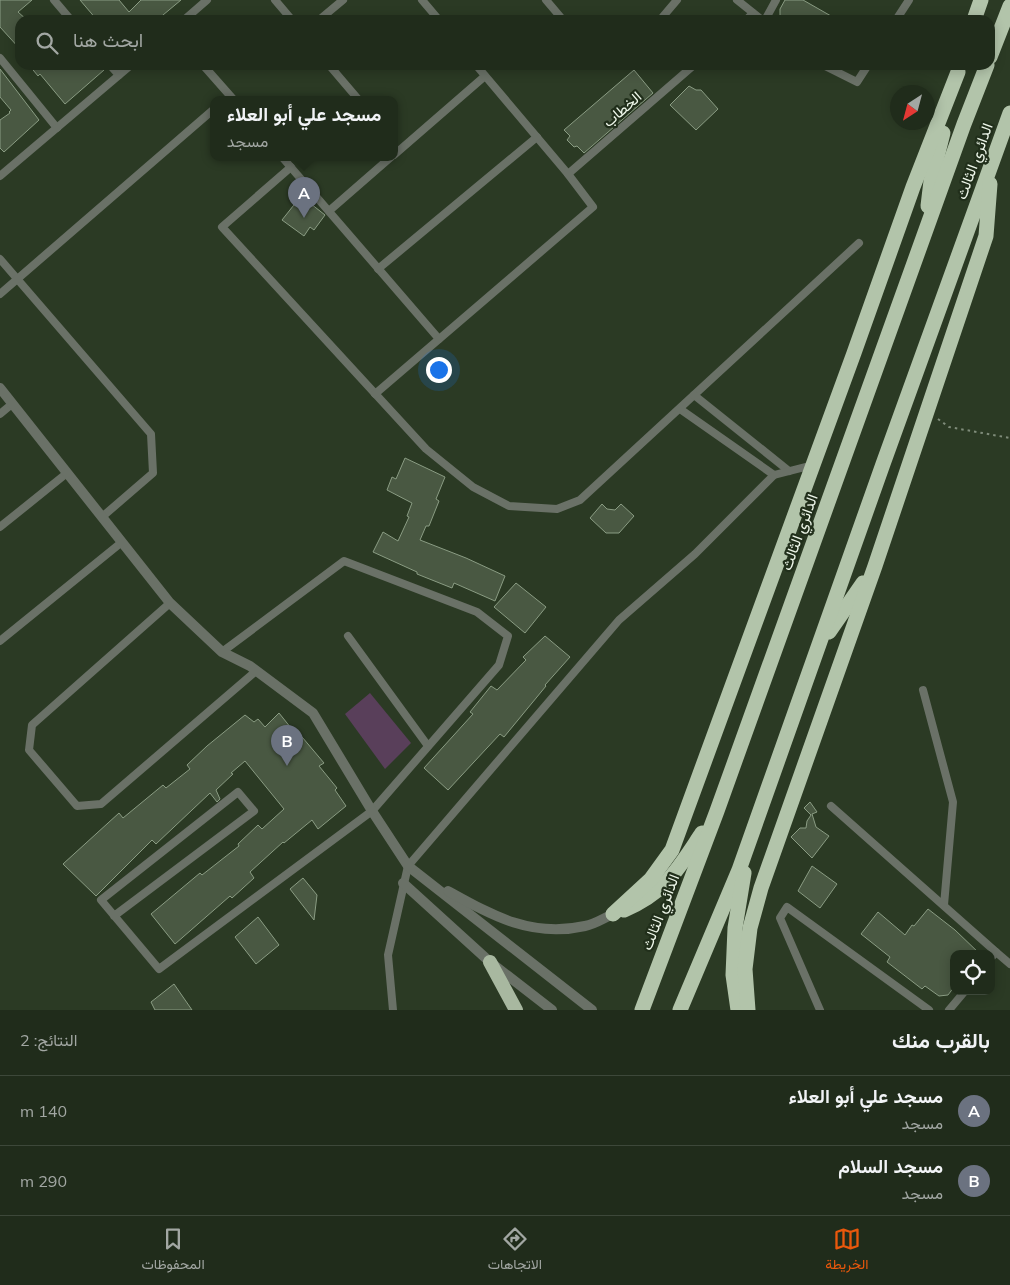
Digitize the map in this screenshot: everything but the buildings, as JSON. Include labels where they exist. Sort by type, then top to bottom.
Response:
[{"type":"highway","points":[[976,15],[981,0]]},
{"type":"highway","points":[[995,44],[1010,6]]},
{"type":"highway","points":[[925,232],[930,181],[958,70]]},
{"type":"highway","points":[[613,914],[651,878],[672,850],[913,187],[958,70]]},
{"type":"highway","name":"الدائري الثالث","points":[[642,1010],[717,811],[985,70]]},
{"type":"highway","name":"الدائري الثالث","points":[[683,1004],[739,870],[1010,113]]},
{"type":"highway","points":[[748,1010],[745,969],[750,928],[761,888],[875,566],[986,236],[992,163]]},
{"type":"highway","points":[[817,650],[875,566]]},
{"type":"highway","points":[[613,914],[644,901],[672,878],[717,811]]},
{"type":"highway","points":[[738,1010],[734,975],[735,928],[750,838]]},
{"type":"highway","points":[[490,962],[516,1010]]},
{"type":"street","points":[[190,15],[208,0]]},
{"type":"street","points":[[275,0],[288,15]]},
{"type":"street","points":[[325,15],[343,0]]},
{"type":"street","points":[[422,0],[434,15]]},
{"type":"street","points":[[664,15],[677,0]]},
{"type":"street","points":[[737,0],[756,15]]},
{"type":"street","points":[[766,15],[776,0]]},
{"type":"street","points":[[899,15],[909,0]]},
{"type":"street","points":[[58,1],[68,15]]},
{"type":"street","points":[[551,2],[560,15]]},
{"type":"street","points":[[0,58],[57,128]]},
{"type":"street","points":[[114,70],[119,76]]},
{"type":"street","points":[[1,174],[126,70]]},
{"type":"street","points":[[207,70],[227,96]]},
{"type":"street","points":[[333,70],[355,96]]},
{"type":"street","points":[[375,394],[593,207],[568,174],[480,70]]},
{"type":"street","name":"الخطاب","points":[[568,174],[688,70]]},
{"type":"street","points":[[833,70],[857,82],[865,70]]},
{"type":"street","points":[[398,151],[485,76]]},
{"type":"street","points":[[0,294],[210,112]]},
{"type":"street","points":[[378,269],[537,137]]},
{"type":"street","points":[[286,161],[439,340]]},
{"type":"street","points":[[328,211],[387,161]]},
{"type":"street","points":[[291,167],[222,227],[426,449],[473,487],[509,506],[557,509],[580,500],[859,243]]},
{"type":"street","points":[[0,259],[150,434],[153,473],[102,517]]},
{"type":"street","points":[[0,388],[170,603],[222,652],[250,666],[313,713],[372,811],[408,866],[592,1010]]},
{"type":"street","points":[[694,395],[789,471]]},
{"type":"street","points":[[0,414],[12,404]]},
{"type":"street","points":[[680,408],[774,475]]},
{"type":"street","points":[[393,1010],[388,955],[408,866],[619,620],[696,554],[774,475],[813,465]]},
{"type":"street","points":[[0,528],[67,473]]},
{"type":"street","points":[[0,641],[122,542]]},
{"type":"street","points":[[114,916],[254,810],[238,792],[101,900],[114,916],[159,969],[372,811],[498,665],[508,636],[477,612],[344,560],[222,652]]},
{"type":"street","points":[[170,603],[32,725],[29,750],[77,806],[101,804],[256,671]]},
{"type":"street","points":[[348,636],[428,746]]},
{"type":"street","points":[[923,690],[953,802],[944,905]]},
{"type":"street","points":[[831,806],[944,905],[989,950]]},
{"type":"street","points":[[420,876],[504,920],[530,928],[559,930],[587,925],[613,914]]},
{"type":"street","points":[[403,884],[490,962],[552,1010]]},
{"type":"street","points":[[820,1010],[780,918],[787,907],[929,1010]]},
{"type":"street","points":[[995,956],[1010,964]]},
{"type":"street","points":[[949,1010],[961,995]]},
{"type":"path","points":[[935,416],[950,426],[1010,438]]},
{"type":"shaded area","points":[[370,693],[411,743],[385,769],[345,714]]},
{"type":"place","name":"مسجد علي أبو العلاء","points":[[304,218]]},
{"type":"place","name":"مسجد السلام","points":[[287,766]]}]
